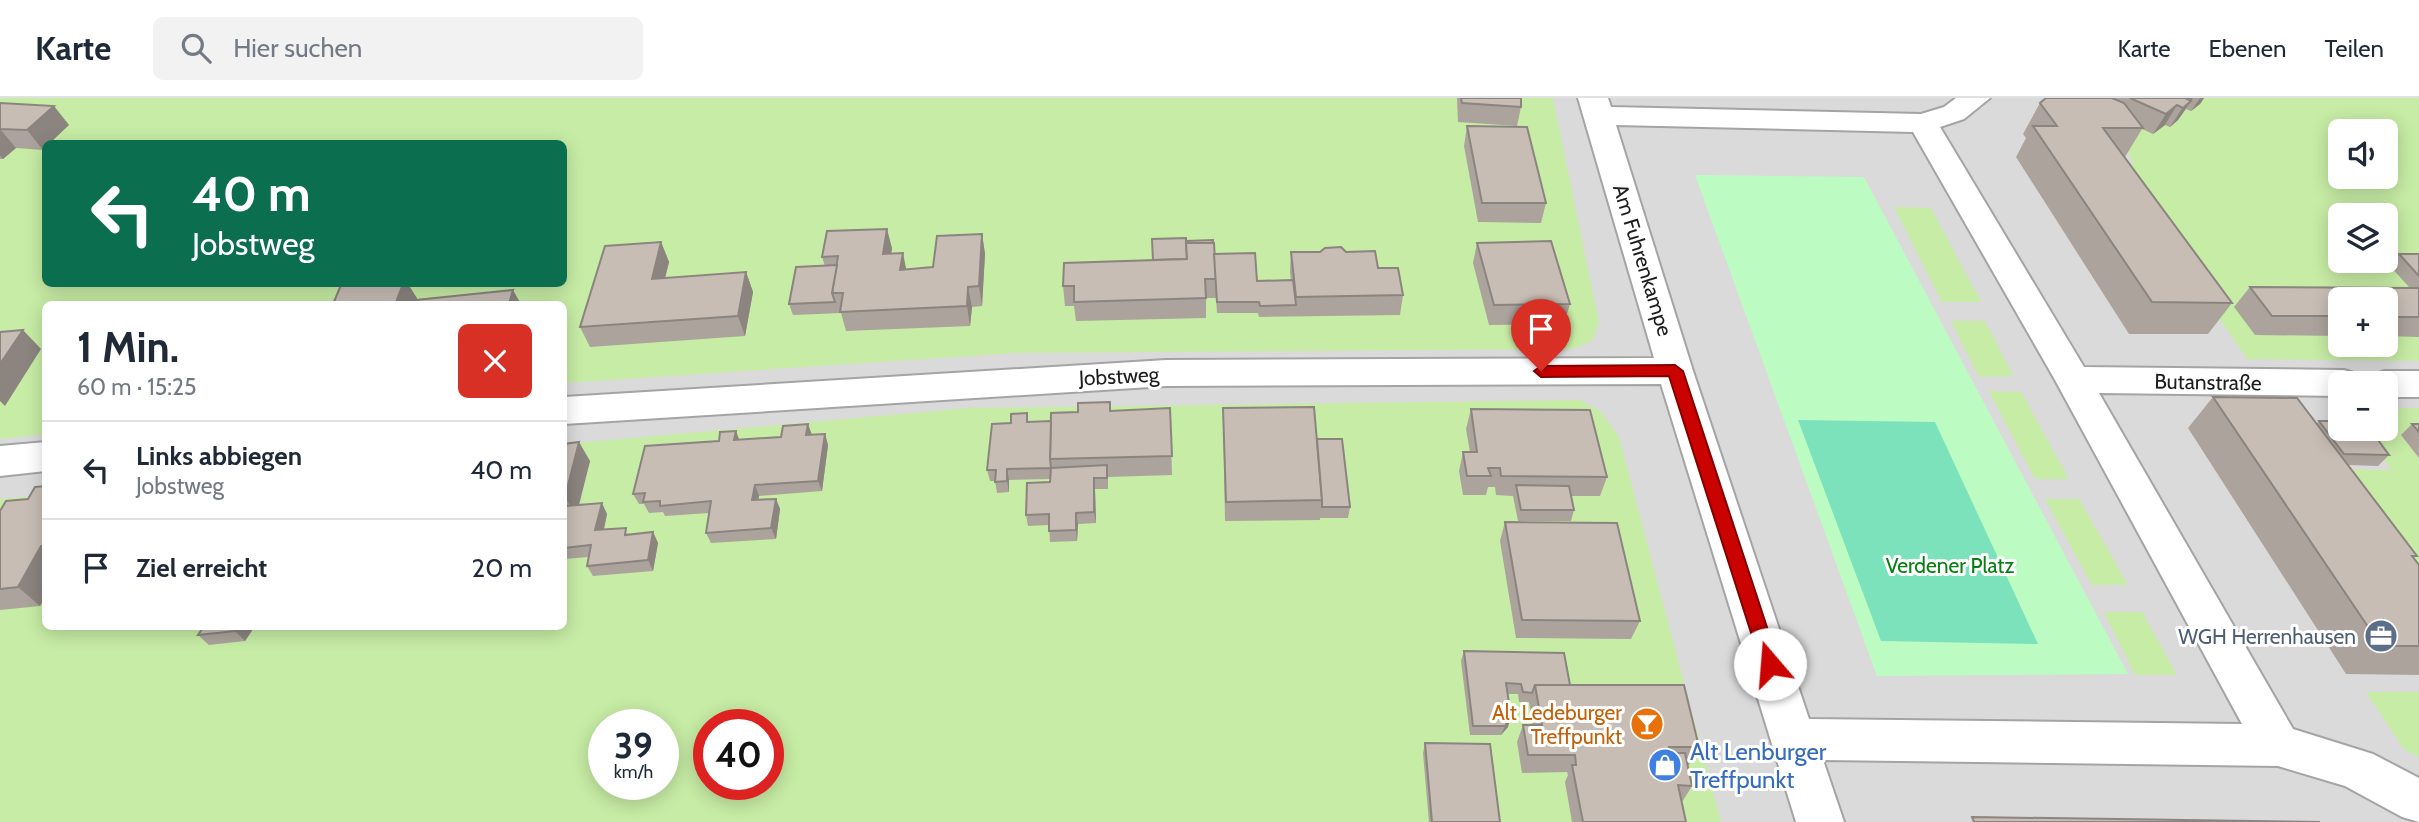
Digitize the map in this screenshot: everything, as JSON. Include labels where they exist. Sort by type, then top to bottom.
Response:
[{"type":"street","points":[[1596,107],[1923,123],[1954,113],[1975,98]]},
{"type":"street","name":"Am Fuhrenkampe","points":[[1596,107],[1675,371],[1820,822]]},
{"type":"street","points":[[1923,123],[2073,380],[2278,746]]},
{"type":"street","name":"Jobstweg","points":[[567,411],[1166,373],[1675,371]]},
{"type":"street","name":"Butanstraße","points":[[2073,380],[2328,383]]},
{"type":"street","points":[[2398,384],[2419,384]]},
{"type":"street","points":[[0,461],[42,456]]},
{"type":"street","points":[[1794,739],[2278,746],[2357,769],[2419,802]]},
{"type":"shaded area","points":[[0,98],[2419,98],[2419,822],[0,822]]},
{"type":"green space","points":[[0,98],[1553,98],[1599,322],[1592,341],[1573,349],[1016,353],[567,383],[567,301],[42,301],[42,434],[0,439]]},
{"type":"green space","points":[[2063,98],[2419,98],[2419,361],[2247,359],[2112,162],[2134,163],[2119,137]]},
{"type":"green space","name":"Verdener Platz","points":[[1695,175],[1864,177],[2128,674],[1877,676]]},
{"type":"green space","points":[[1894,207],[1931,208],[1981,302],[1942,302]]},
{"type":"green space","points":[[1951,321],[1985,321],[2013,376],[1979,377]]},
{"type":"green space","points":[[1989,391],[2021,392],[2069,479],[2035,479]]},
{"type":"green space","points":[[1580,400],[1600,411],[1619,437],[1721,822],[0,822],[0,499],[42,495],[42,630],[567,630],[567,444],[969,408]]},
{"type":"green space","points":[[2398,408],[2419,408],[2419,589],[2325,469],[2392,470],[2369,441],[2398,441]]},
{"type":"green space","points":[[1798,420],[1935,422],[2038,644],[1881,641]]},
{"type":"green space","points":[[2045,499],[2079,499],[2128,585],[2092,585]]},
{"type":"green space","points":[[2104,612],[2142,612],[2177,675],[2135,675]]},
{"type":"green space","points":[[2366,692],[2419,692],[2419,757],[2404,749]]},
{"type":"building","points":[[1461,98],[1521,98],[1521,107],[1462,103]]},
{"type":"building","points":[[2046,98],[2112,98],[2124,103],[2143,128],[2103,128],[2232,303],[2152,302],[2033,126],[2057,126],[2040,103]]},
{"type":"building","points":[[2130,98],[2189,98],[2187,99],[2191,101],[2183,108],[2177,105],[2166,114]]},
{"type":"building","points":[[0,103],[54,106],[27,130],[0,129]]},
{"type":"building","points":[[1467,126],[1527,127],[1546,203],[1482,203]]},
{"type":"building","points":[[887,229],[883,254],[903,253],[900,270],[933,267],[937,236],[982,234],[979,286],[968,287],[967,306],[840,312],[843,293],[832,293],[838,256],[822,257],[827,231]]},
{"type":"building","points":[[1186,238],[1186,241],[1213,240],[1213,243],[1186,243],[1187,259],[1153,260],[1152,239]]},
{"type":"building","points":[[1551,241],[1570,304],[1494,305],[1477,243]]},
{"type":"building","points":[[661,242],[652,279],[746,272],[738,316],[580,327],[605,246]]},
{"type":"building","points":[[1186,243],[1214,243],[1216,279],[1205,279],[1206,298],[1074,302],[1074,286],[1063,286],[1064,263],[1187,259]]},
{"type":"building","points":[[1341,247],[1346,252],[1375,251],[1378,268],[1398,268],[1403,295],[1296,297],[1291,252],[1320,252],[1325,248]]},
{"type":"building","points":[[1255,253],[1257,281],[1293,280],[1296,305],[1260,306],[1259,302],[1217,302],[1214,254]]},
{"type":"building","points":[[2399,254],[2419,254],[2419,276]]},
{"type":"building","points":[[837,265],[832,293],[835,302],[789,304],[796,267]]},
{"type":"building","points":[[340,287],[402,287],[396,301],[334,301]]},
{"type":"building","points":[[2250,287],[2328,287],[2328,316],[2272,316]]},
{"type":"building","points":[[2398,288],[2419,288],[2419,317],[2398,317]]},
{"type":"building","points":[[513,290],[510,301],[406,301]]},
{"type":"building","points":[[23,330],[0,364],[0,332]]},
{"type":"building","points":[[2213,397],[2297,398],[2417,556],[2412,556],[2419,565],[2419,646],[2381,646]]},
{"type":"building","points":[[1110,402],[1110,411],[1170,408],[1172,456],[1050,459],[1051,413],[1078,412],[1078,403]]},
{"type":"building","points":[[1314,407],[1322,500],[1226,502],[1223,408]]},
{"type":"building","points":[[1471,409],[1590,410],[1607,477],[1501,476],[1500,468],[1488,468],[1491,476],[1467,476],[1463,452],[1477,452]]},
{"type":"building","points":[[1027,413],[1027,422],[1051,421],[1051,468],[1007,469],[1007,481],[995,482],[996,470],[987,470],[992,424],[1011,423],[1011,414]]},
{"type":"building","points":[[2319,421],[2328,421],[2328,433]]},
{"type":"building","points":[[808,424],[806,435],[825,434],[818,481],[755,485],[752,500],[776,499],[771,528],[706,533],[711,501],[660,506],[660,501],[643,502],[645,493],[633,494],[645,446],[719,441],[720,432],[736,431],[734,440],[781,437],[783,426]]},
{"type":"building","points":[[1317,439],[1342,439],[1350,507],[1322,507]]},
{"type":"building","points":[[2334,441],[2379,441],[2389,455],[2344,454]]},
{"type":"building","points":[[579,442],[567,489],[567,444]]},
{"type":"building","points":[[1107,465],[1107,478],[1094,478],[1094,512],[1076,513],[1076,530],[1049,531],[1049,514],[1026,515],[1027,483],[1050,482],[1051,468]]},
{"type":"building","points":[[1516,485],[1569,486],[1574,510],[1521,510]]},
{"type":"building","points":[[42,486],[42,546],[18,587],[0,589],[0,511],[6,501],[28,499],[35,487]]},
{"type":"building","points":[[602,503],[595,530],[626,528],[625,535],[653,532],[648,560],[587,566],[591,545],[567,548],[567,506]]},
{"type":"building","points":[[1505,522],[1617,523],[1640,621],[1522,620]]},
{"type":"building","points":[[201,630],[236,630],[235,631],[198,635]]},
{"type":"building","points":[[1464,651],[1564,653],[1570,685],[1535,685],[1532,693],[1523,692],[1521,684],[1506,683],[1511,717],[1505,726],[1473,726]]},
{"type":"building","points":[[1535,685],[1684,685],[1699,747],[1669,747],[1670,753],[1685,753],[1692,786],[1678,785],[1686,822],[1583,822],[1572,765],[1576,765],[1575,755],[1528,755],[1523,725],[1542,725]]},
{"type":"building","points":[[1425,743],[1490,744],[1500,822],[1432,822]]},
{"type":"building","points":[[1972,817],[2320,822],[1974,822]]},
{"type":"place","name":"WGH Herrenhausen","points":[[2381,636]]},
{"type":"place","name":"Alt Ledeburger Treffpunkt","points":[[1647,724]]},
{"type":"place","name":"Alt Lenburger Treffpunkt","points":[[1665,765]]},
{"type":"route","points":[[1541,371],[1675,371],[1770,664]]}]
